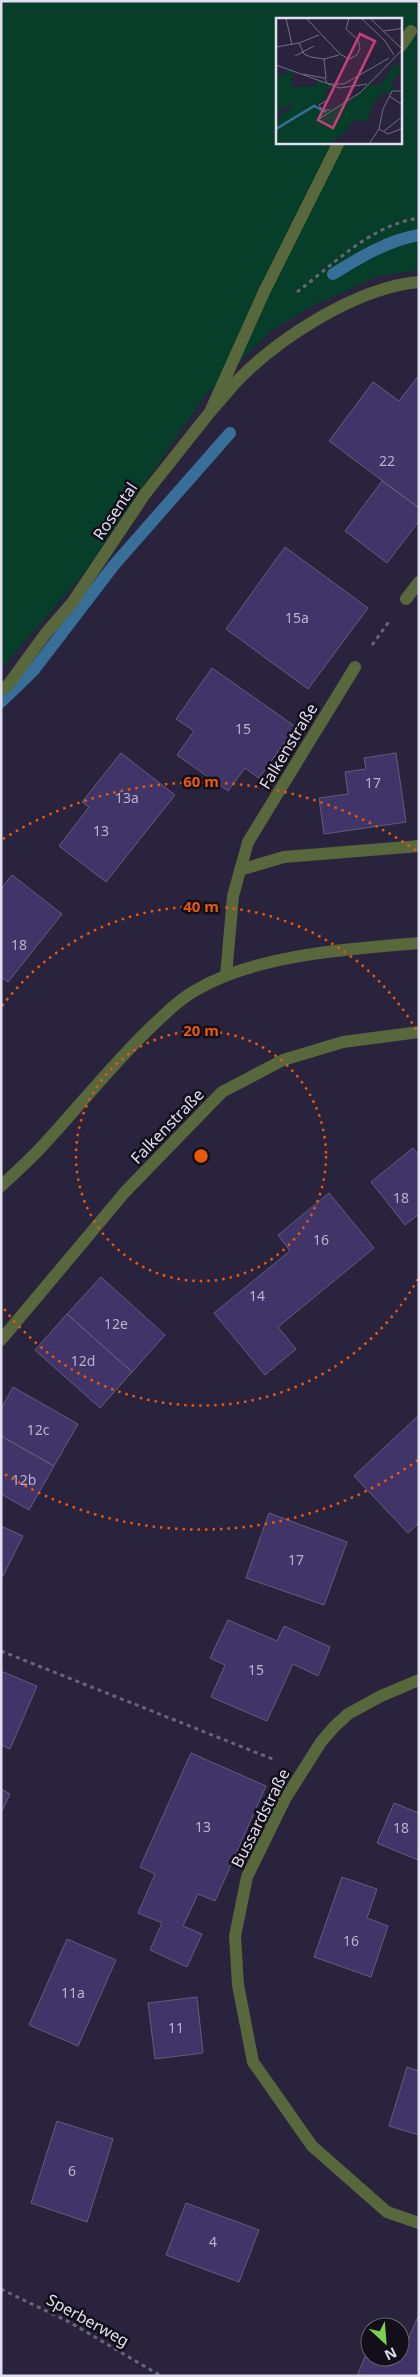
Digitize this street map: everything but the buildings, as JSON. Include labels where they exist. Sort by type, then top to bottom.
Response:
[{"type":"street","points":[[402,44],[411,31]]},
{"type":"street","name":"Rosental","points":[[1,690],[8,685],[46,633],[72,603],[145,494],[210,412],[264,292],[337,144]]},
{"type":"street","points":[[210,412],[239,379],[302,330],[346,305],[380,291],[419,282]]},
{"type":"street","points":[[406,600],[419,582]]},
{"type":"street","name":"Falkenstraße","points":[[226,976],[233,896],[248,842],[355,668]]},
{"type":"street","points":[[240,870],[284,857],[419,846]]},
{"type":"street","points":[[1,1186],[46,1143],[108,1070],[173,1006],[198,988],[226,976],[322,952],[419,943]]},
{"type":"street","name":"Falkenstraße","points":[[1,1340],[126,1192],[222,1092],[283,1060],[343,1042],[419,1032]]},
{"type":"street","name":"Bussardstraße","points":[[419,1680],[381,1696],[348,1714],[321,1742],[285,1799],[247,1877],[235,1936],[238,1985],[253,2062],[312,2146],[387,2212],[419,2223]]},
{"type":"path","points":[[290,298],[371,235],[388,226],[419,218]]},
{"type":"path","points":[[355,668],[406,600]]},
{"type":"path","points":[[1,1651],[279,1762]]},
{"type":"path","name":"Sperberweg","points":[[1,2289],[71,2323],[161,2376]]},
{"type":"green space","points":[[1,1],[419,1],[419,270],[378,276],[312,306],[270,332],[203,398],[84,573],[1,669]]},
{"type":"waterway","points":[[333,274],[385,245],[419,235]]},
{"type":"waterway","points":[[1,702],[33,671],[114,565],[230,433]]}]
